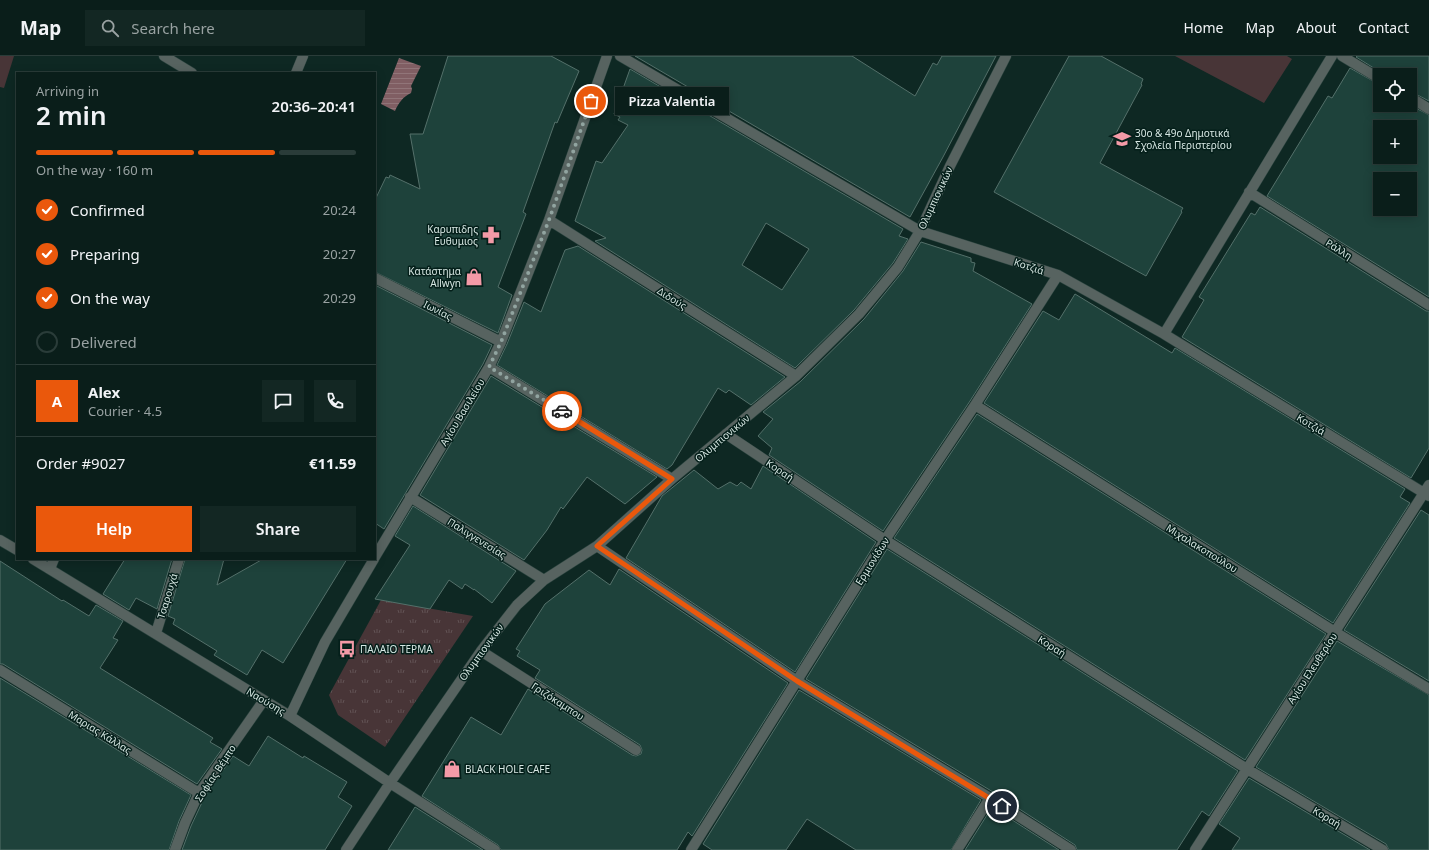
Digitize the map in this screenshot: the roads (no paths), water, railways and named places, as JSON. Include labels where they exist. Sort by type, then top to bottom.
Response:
[{"type":"street","points":[[164,56],[190,72]]},
{"type":"street","points":[[296,72],[303,56]]},
{"type":"street","name":"Αγίου Βασιλείου","points":[[376,555],[489,367],[501,342],[549,220],[607,56]]},
{"type":"street","name":"Κοτζιά","points":[[620,56],[920,231],[1058,274],[1164,334],[1427,492]]},
{"type":"street","name":"Ολυμπιονικών","points":[[390,783],[481,651],[517,605],[544,580],[597,546],[672,479],[796,376],[858,314],[898,267],[920,231],[950,166],[1006,56]]},
{"type":"street","points":[[1164,334],[1332,56]]},
{"type":"street","points":[[1342,56],[1373,75]]},
{"type":"street","points":[[1417,102],[1429,109]]},
{"type":"street","name":"Ράλλη","points":[[1249,192],[1429,305]]},
{"type":"street","name":"Διδούς","points":[[549,220],[796,376]]},
{"type":"street","name":"Ερμιονίδων","points":[[691,850],[885,540],[975,405],[1058,274]]},
{"type":"street","name":"Ιωνίας","points":[[376,279],[501,342]]},
{"type":"street","points":[[489,367],[672,479]]},
{"type":"street","name":"Μιχαλακοπούλου","points":[[975,405],[1335,632],[1429,689]]},
{"type":"street","name":"Κοραή","points":[[726,434],[885,540],[1247,769],[1383,850]]},
{"type":"street","name":"Αγίου Ελευθερίου","points":[[1195,850],[1427,492]]},
{"type":"street","name":"Παλιγγενεσίας","points":[[410,496],[544,580]]},
{"type":"street","points":[[0,540],[16,549]]},
{"type":"street","points":[[597,546],[797,681],[990,798],[1071,850]]},
{"type":"street","name":"Ναούσης","points":[[35,560],[290,716],[390,783],[495,850]]},
{"type":"street","points":[[50,569],[54,560]]},
{"type":"street","name":"Τσαρουχά","points":[[156,633],[179,560]]},
{"type":"street","name":"Αγίου Βασιλείου","points":[[290,716],[325,642],[373,560]]},
{"type":"street","name":"Γριζόκαμπου","points":[[481,651],[636,750]]},
{"type":"street","name":"Μαριας Κάλλας","points":[[0,670],[199,794]]},
{"type":"street","name":"Σοφίας Βέμπο","points":[[175,850],[185,823],[199,794],[264,700]]},
{"type":"street","points":[[346,850],[390,783]]},
{"type":"street","points":[[957,850],[990,798]]},
{"type":"place","name":"Pizza Valentia","points":[[591,101]]},
{"type":"place","name":"30ο & 49ο Δημοτικά Σχολεία Περιστερίου","points":[[1122,139]]},
{"type":"place","name":"Καρυπιδης Ευθυμιος","points":[[491,235]]},
{"type":"place","name":"Κατάστημα Allwyn","points":[[474,277]]},
{"type":"place","name":"ΠΑΛΑΙΟ ΤΕΡΜΑ","points":[[347,649]]},
{"type":"place","name":"BLACK HOLE CAFE","points":[[452,769]]}]
